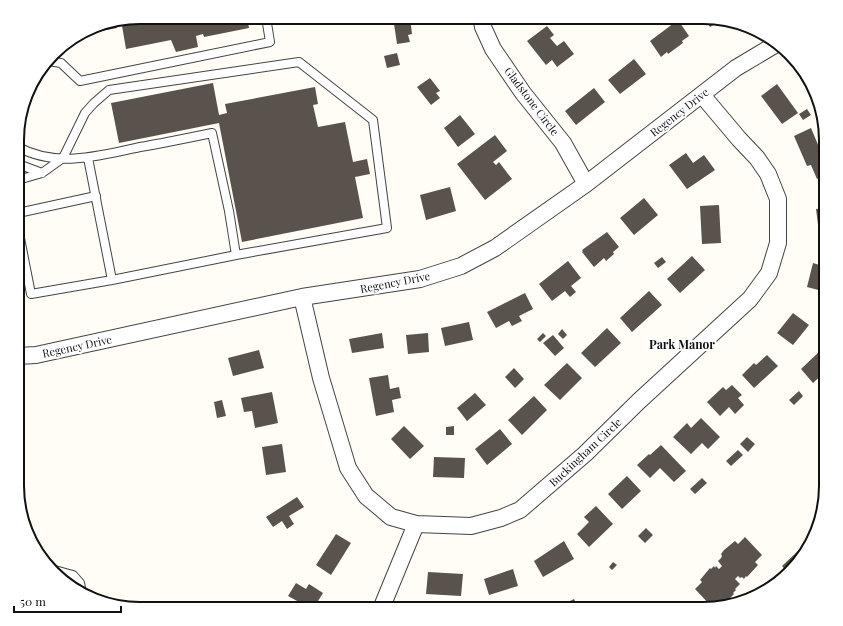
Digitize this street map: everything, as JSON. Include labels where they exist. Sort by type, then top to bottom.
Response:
[{"type":"street","name":"Gladstone Circle","points":[[482,24],[493,49],[523,93],[563,143],[586,184]]},
{"type":"street","name":"Regency Drive","points":[[24,356],[36,355],[302,297],[420,279],[461,266],[495,248],[586,184],[736,68],[773,47]]},
{"type":"street","name":"Buckingham Circle","points":[[302,297],[321,378],[348,468],[366,496],[391,517],[416,524],[471,526],[501,518],[520,510],[585,454],[639,401],[750,299],[769,273],[778,243],[778,199],[768,174],[757,158],[702,95]]},
{"type":"street","points":[[384,602],[416,524]]},
{"type":"lane","points":[[54,62],[61,62],[80,81],[270,42],[267,24]]},
{"type":"lane","points":[[24,178],[42,173],[63,158],[85,113],[109,90],[299,62],[373,120],[387,228],[31,294],[24,258]]},
{"type":"lane","points":[[24,149],[44,156],[88,158],[212,133],[229,211],[236,255]]},
{"type":"lane","points":[[88,158],[112,280]]},
{"type":"lane","points":[[24,166],[42,173]]},
{"type":"lane","points":[[24,212],[96,196]]},
{"type":"lane","points":[[63,572],[73,575],[80,583],[81,586]]},
{"type":"building","points":[[248,24],[249,28],[204,37],[203,34],[196,36],[198,47],[176,52],[171,40],[126,49],[122,25]]},
{"type":"building","points":[[394,24],[411,24],[412,34],[408,35],[410,42],[397,44]]},
{"type":"building","points":[[673,24],[681,24],[689,36],[682,41],[683,43],[668,54],[667,52],[661,57],[650,41]]},
{"type":"building","points":[[116,26],[117,28],[100,31]]},
{"type":"building","points":[[547,26],[554,35],[550,38],[557,46],[564,41],[574,54],[557,67],[552,60],[546,65],[527,41]]},
{"type":"building","points":[[397,53],[400,65],[387,68],[384,56]]},
{"type":"building","points":[[634,59],[646,74],[620,94],[608,80]]},
{"type":"building","points":[[430,78],[440,91],[436,93],[440,98],[431,105],[417,87]]},
{"type":"building","points":[[213,83],[219,115],[227,113],[225,104],[315,87],[318,104],[313,105],[318,127],[345,122],[353,162],[367,159],[370,174],[355,177],[363,218],[242,242],[219,123],[119,143],[111,103]]},
{"type":"building","points":[[777,84],[798,113],[782,124],[761,96]]},
{"type":"building","points":[[594,88],[605,102],[576,125],[565,111]]},
{"type":"building","points":[[807,109],[811,115],[803,120],[799,114]]},
{"type":"building","points":[[460,115],[475,134],[458,147],[444,128]]},
{"type":"building","points":[[811,128],[819,147],[819,178],[817,179],[811,165],[807,166],[794,136]]},
{"type":"building","points":[[495,135],[507,151],[493,162],[496,165],[499,162],[512,179],[485,200],[457,164]]},
{"type":"building","points":[[686,153],[693,163],[704,155],[715,170],[687,189],[669,165]]},
{"type":"building","points":[[450,187],[456,211],[426,220],[420,195]]},
{"type":"building","points":[[644,198],[658,215],[634,235],[620,218]]},
{"type":"building","points":[[719,205],[721,243],[702,244],[700,206]]},
{"type":"building","points":[[816,209],[819,209],[819,232]]},
{"type":"building","points":[[607,232],[619,247],[606,261],[604,258],[594,267],[582,250]]},
{"type":"building","points":[[692,256],[705,270],[680,293],[667,279]]},
{"type":"building","points":[[662,257],[666,262],[658,268],[654,263]]},
{"type":"building","points":[[568,261],[581,278],[571,286],[576,292],[570,297],[565,291],[552,301],[539,284]]},
{"type":"building","points":[[813,263],[819,265],[819,290],[807,287]]},
{"type":"building","points":[[649,291],[662,305],[632,332],[620,318]]},
{"type":"building","points":[[525,293],[533,309],[519,316],[522,321],[512,326],[509,321],[496,328],[487,312]]},
{"type":"building","points":[[793,313],[809,325],[793,345],[777,333]]},
{"type":"building","points":[[469,322],[473,340],[445,346],[441,328]]},
{"type":"building","points":[[607,328],[621,343],[595,367],[581,353]]},
{"type":"building","points":[[562,329],[567,335],[563,339],[558,334]]},
{"type":"building","points":[[382,333],[384,348],[352,353],[349,339]]},
{"type":"building","points":[[428,333],[429,352],[408,354],[406,335]]},
{"type":"building","points":[[543,333],[546,336],[540,342],[537,339]]},
{"type":"building","points":[[553,335],[564,348],[555,356],[543,343]]},
{"type":"building","points":[[259,350],[264,368],[233,376],[228,358]]},
{"type":"building","points":[[819,352],[819,377],[813,383],[801,369]]},
{"type":"building","points":[[767,355],[778,366],[754,388],[742,375],[754,363],[756,365]]},
{"type":"building","points":[[567,363],[582,378],[560,400],[544,385]]},
{"type":"building","points":[[514,368],[524,379],[515,388],[505,377]]},
{"type":"building","points":[[388,375],[390,389],[399,387],[401,398],[392,400],[394,412],[376,416],[369,378]]},
{"type":"building","points":[[732,385],[742,395],[738,398],[744,405],[735,414],[729,407],[720,416],[707,402],[723,387],[726,390]]},
{"type":"building","points":[[799,391],[803,396],[794,405],[789,400]]},
{"type":"building","points":[[272,392],[278,423],[255,428],[252,411],[244,412],[241,398]]},
{"type":"building","points":[[475,393],[486,405],[467,421],[457,408]]},
{"type":"building","points":[[534,396],[547,410],[522,435],[508,420]]},
{"type":"building","points":[[222,400],[226,416],[217,418],[214,402]]},
{"type":"building","points":[[701,418],[720,437],[708,449],[702,443],[691,454],[673,437],[687,423],[691,428]]},
{"type":"building","points":[[404,426],[424,446],[410,459],[391,439]]},
{"type":"building","points":[[454,426],[454,435],[446,435],[446,427]]},
{"type":"building","points":[[500,429],[512,444],[487,465],[475,449]]},
{"type":"building","points":[[747,437],[755,444],[748,452],[740,444]]},
{"type":"building","points":[[282,444],[286,472],[266,475],[262,447]]},
{"type":"building","points":[[661,445],[686,471],[674,482],[660,468],[650,478],[637,465]]},
{"type":"building","points":[[738,450],[743,455],[731,466],[726,461]]},
{"type":"building","points":[[434,457],[465,458],[464,478],[433,477]]},
{"type":"building","points":[[627,476],[641,491],[622,509],[608,494]]},
{"type":"building","points":[[702,478],[707,483],[695,494],[690,489]]},
{"type":"building","points":[[297,497],[304,507],[289,516],[294,524],[287,529],[282,521],[273,527],[266,517]]},
{"type":"building","points":[[596,506],[613,524],[589,547],[577,534],[589,522],[584,517]]},
{"type":"building","points":[[646,528],[653,535],[645,543],[638,536]]},
{"type":"building","points":[[336,534],[351,543],[331,575],[316,565]]},
{"type":"building","points":[[745,537],[762,555],[755,562],[758,565],[744,579],[738,576],[735,579],[740,584],[729,599],[707,602],[695,589],[702,582],[700,580],[710,568],[711,569],[714,566],[715,568],[716,566],[719,569],[722,566],[718,561],[724,550],[735,541],[738,544]]},
{"type":"building","points":[[564,541],[574,559],[543,577],[534,561]]},
{"type":"building","points":[[800,549],[784,569],[782,566]]},
{"type":"building","points":[[613,562],[617,565],[612,570],[609,567]]},
{"type":"building","points":[[513,569],[518,586],[489,595],[484,579]]},
{"type":"building","points":[[428,572],[463,574],[461,596],[426,594]]},
{"type":"building","points":[[296,583],[306,589],[309,584],[323,593],[317,602],[299,602],[288,596]]},
{"type":"building","points":[[574,599],[576,602],[568,602]]},
{"type":"district","name":"Park Manor","points":[[682,344]]}]
